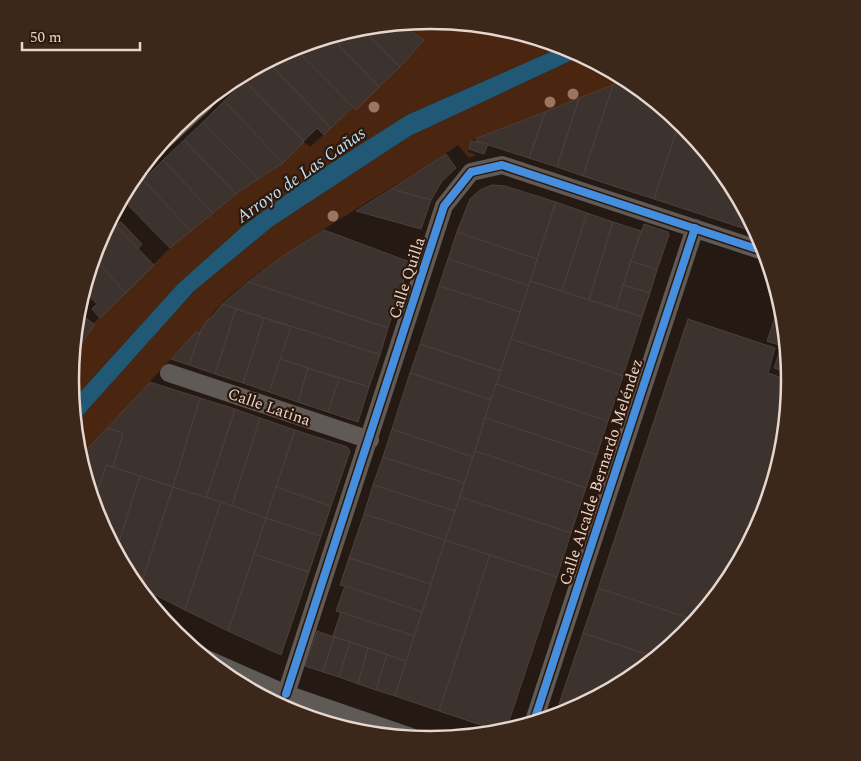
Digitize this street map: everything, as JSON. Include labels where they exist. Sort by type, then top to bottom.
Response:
[{"type":"street","name":"Calle Quilla","points":[[281,697],[370,440],[444,206],[471,172],[502,165],[756,249]]},
{"type":"street","name":"Calle Alcalde Bernardo Meléndez","points":[[534,717],[695,228]]},
{"type":"street","name":"Calle Latina","points":[[169,373],[370,440]]},
{"type":"street","points":[[243,678],[311,711],[367,726]]},
{"type":"shaded area","points":[[430,29],[476,32],[522,41],[553,51],[407,115],[314,174],[243,226],[178,284],[80,393],[81,343],[95,325],[93,324],[170,248],[236,194],[285,161],[304,142],[310,147],[353,107],[356,109],[400,67],[424,40],[408,30]]},
{"type":"shaded area","points":[[573,60],[616,82],[471,141],[468,152],[477,155],[469,158],[458,145],[283,256],[222,302],[210,319],[208,319],[200,333],[196,332],[86,450],[81,417],[194,291],[273,226],[410,136]]},
{"type":"water","points":[[553,51],[573,60],[410,136],[273,226],[194,291],[81,417],[80,393],[178,284],[243,226],[314,174],[407,115]]},
{"type":"building","points":[[409,30],[424,40],[400,67],[369,35]]},
{"type":"building","points":[[369,35],[400,67],[379,87],[336,42]]},
{"type":"building","points":[[336,42],[379,87],[356,110],[301,54]]},
{"type":"building","points":[[301,54],[353,107],[331,128],[272,67]]},
{"type":"building","points":[[272,67],[331,128],[324,135],[317,128],[304,141],[246,82]]},
{"type":"building","points":[[246,82],[304,142],[283,163],[224,101]]},
{"type":"building","points":[[616,82],[645,101],[677,130],[654,199],[583,176],[613,85]]},
{"type":"building","points":[[613,85],[583,176],[557,167],[579,98]]},
{"type":"building","points":[[579,98],[557,167],[529,158],[545,112]]},
{"type":"building","points":[[224,101],[283,163],[258,179],[203,122]]},
{"type":"building","points":[[545,112],[529,158],[476,141],[477,138]]},
{"type":"building","points":[[203,122],[258,179],[236,194],[184,140]]},
{"type":"building","points":[[677,130],[710,166],[748,230],[654,199]]},
{"type":"building","points":[[184,140],[236,194],[213,213],[163,160]]},
{"type":"building","points":[[471,141],[488,144],[484,154],[469,149]]},
{"type":"building","points":[[446,154],[456,168],[442,181],[431,200],[391,189]]},
{"type":"building","points":[[163,160],[213,213],[191,231],[143,180]]},
{"type":"building","points":[[143,180],[191,231],[170,248],[127,204]]},
{"type":"building","points":[[492,185],[505,186],[556,202],[537,259],[457,232],[470,199],[480,190]]},
{"type":"building","points":[[391,189],[431,200],[421,229],[356,211]]},
{"type":"building","points":[[556,202],[587,213],[562,291],[530,281]]},
{"type":"building","points":[[587,213],[613,222],[589,300],[562,291]]},
{"type":"building","points":[[121,222],[142,244],[138,249],[116,226]]},
{"type":"building","points":[[613,222],[641,231],[616,308],[589,300]]},
{"type":"building","points":[[644,224],[668,232],[669,235],[657,270],[631,261]]},
{"type":"building","points":[[115,225],[154,265],[126,293],[98,264]]},
{"type":"building","points":[[324,230],[410,262],[388,328],[248,282],[283,256]]},
{"type":"building","points":[[457,232],[537,259],[529,286],[448,259]]},
{"type":"building","points":[[448,259],[529,286],[520,312],[439,286]]},
{"type":"building","points":[[631,261],[657,270],[650,293],[623,285]]},
{"type":"building","points":[[98,264],[126,293],[100,318],[92,309],[97,304],[89,296]]},
{"type":"building","points":[[530,281],[642,317],[623,376],[511,339]]},
{"type":"building","points":[[248,282],[388,328],[380,355],[222,304]]},
{"type":"building","points":[[623,285],[650,293],[642,317],[616,308]]},
{"type":"building","points":[[439,286],[520,312],[501,371],[420,344]]},
{"type":"building","points":[[222,304],[236,309],[215,374],[189,365],[201,330]]},
{"type":"building","points":[[236,309],[264,318],[243,383],[215,374]]},
{"type":"building","points":[[776,316],[780,343],[779,345],[767,341]]},
{"type":"building","points":[[85,317],[95,325],[81,343]]},
{"type":"building","points":[[264,318],[291,327],[269,392],[243,383]]},
{"type":"building","points":[[688,319],[775,348],[768,373],[782,378],[782,380],[779,426],[770,472],[764,494],[746,536],[710,595],[689,618],[598,589]]},
{"type":"building","points":[[291,326],[380,355],[369,387],[280,359]]},
{"type":"building","points":[[196,332],[200,333],[189,365],[171,359]]},
{"type":"building","points":[[511,339],[623,376],[608,421],[496,384]]},
{"type":"building","points":[[420,344],[501,371],[491,400],[410,373]]},
{"type":"building","points":[[780,349],[782,370],[774,368]]},
{"type":"building","points":[[280,359],[308,368],[298,402],[269,392]]},
{"type":"building","points":[[308,368],[339,378],[328,412],[298,402]]},
{"type":"building","points":[[410,373],[491,400],[473,457],[392,429]]},
{"type":"building","points":[[339,378],[369,387],[358,422],[328,412]]},
{"type":"building","points":[[150,382],[200,398],[173,487],[113,467],[123,433],[107,428]]},
{"type":"building","points":[[496,384],[608,421],[597,455],[485,418]]},
{"type":"building","points":[[200,398],[235,409],[206,498],[173,487]]},
{"type":"building","points":[[235,409],[260,418],[232,506],[206,498]]},
{"type":"building","points":[[260,418],[295,430],[266,518],[232,506]]},
{"type":"building","points":[[485,418],[597,455],[586,488],[475,451]]},
{"type":"building","points":[[107,428],[123,433],[113,467],[106,465],[97,493],[91,472],[86,450]]},
{"type":"building","points":[[392,429],[473,457],[464,483],[383,457]]},
{"type":"building","points":[[295,430],[347,447],[350,451],[331,506],[276,487]]},
{"type":"building","points":[[475,451],[586,488],[571,533],[460,497]]},
{"type":"building","points":[[383,457],[464,483],[455,511],[373,485]]},
{"type":"building","points":[[106,465],[140,476],[119,543],[115,536],[97,493]]},
{"type":"building","points":[[140,476],[173,487],[142,582],[119,543]]},
{"type":"building","points":[[373,485],[455,511],[445,540],[364,514]]},
{"type":"building","points":[[173,487],[221,502],[185,610],[148,591],[142,582]]},
{"type":"building","points":[[276,487],[331,506],[321,536],[266,518]]},
{"type":"building","points":[[460,497],[571,533],[557,577],[445,540]]},
{"type":"building","points":[[221,502],[266,518],[228,631],[185,610]]},
{"type":"building","points":[[364,514],[445,540],[431,584],[349,558]]},
{"type":"building","points":[[266,518],[321,536],[309,572],[254,554]]},
{"type":"building","points":[[445,540],[490,555],[439,711],[395,696]]},
{"type":"building","points":[[254,554],[309,572],[281,655],[228,631]]},
{"type":"building","points":[[490,555],[557,577],[508,723],[487,727],[439,711]]},
{"type":"building","points":[[349,558],[431,584],[422,612],[340,585]]},
{"type":"building","points":[[345,586],[422,612],[414,636],[336,611]]},
{"type":"building","points":[[598,589],[689,618],[650,655],[583,633]]},
{"type":"building","points":[[341,612],[414,636],[406,661],[333,636]]},
{"type":"building","points":[[317,631],[334,637],[323,672],[305,666]]},
{"type":"building","points":[[583,633],[650,655],[606,685],[558,708]]},
{"type":"building","points":[[334,637],[350,642],[339,677],[323,672]]},
{"type":"building","points":[[350,642],[368,648],[358,684],[339,677]]},
{"type":"building","points":[[368,648],[387,655],[376,690],[358,684]]},
{"type":"building","points":[[387,655],[406,661],[395,696],[376,690]]},
{"type":"cycle path","points":[[286,694],[444,206],[471,172],[502,165],[756,249]]},
{"type":"cycle path","points":[[536,716],[695,228]]},
{"type":"water label","name":"Arroyo de Las Cañas","points":[[301,175]]}]
